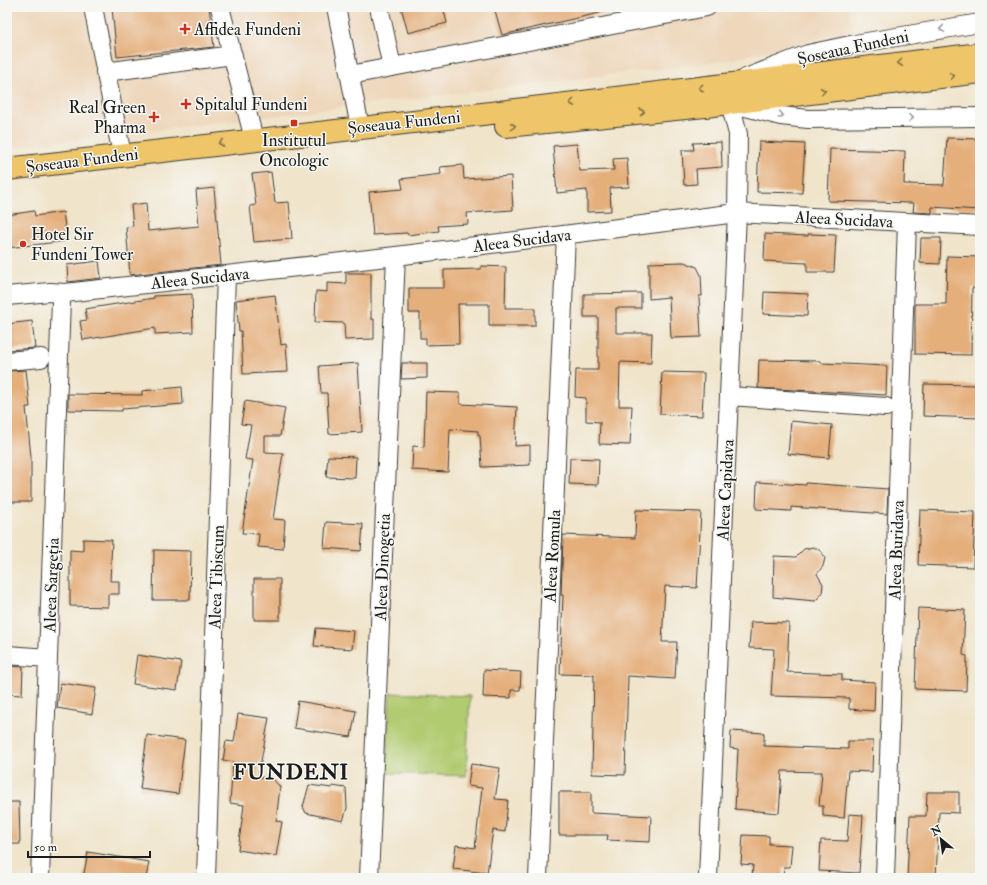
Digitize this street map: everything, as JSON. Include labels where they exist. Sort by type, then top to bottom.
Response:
[{"type":"main road","name":"Șoseaua Fundeni","points":[[7,183],[363,142],[769,89],[980,54]]},
{"type":"main road","name":"Șoseaua Fundeni","points":[[769,89],[980,72]]},
{"type":"main road","name":"Șoseaua Fundeni","points":[[7,169],[360,127],[730,94]]},
{"type":"street","points":[[93,7],[122,155]]},
{"type":"street","points":[[220,7],[254,139]]},
{"type":"street","points":[[336,7],[360,127]]},
{"type":"street","points":[[379,7],[392,67]]},
{"type":"street","points":[[350,75],[707,7]]},
{"type":"street","name":"Șoseaua Fundeni","points":[[730,94],[808,54],[855,44],[980,23]]},
{"type":"street","points":[[105,72],[233,55]]},
{"type":"street","name":"Șoseaua Fundeni","points":[[730,94],[781,116],[808,119],[980,117]]},
{"type":"street","name":"Aleea Capidava","points":[[708,878],[737,213],[738,134],[730,94]]},
{"type":"street","name":"Aleea Sucidava","points":[[7,296],[50,292],[65,294],[396,256],[737,213],[980,226]]},
{"type":"street","name":"Aleea Buridava","points":[[885,878],[907,222]]},
{"type":"street","name":"Aleea Romula","points":[[538,878],[566,235]]},
{"type":"street","name":"Aleea Dinogetia","points":[[369,878],[396,256]]},
{"type":"street","name":"Aleea Tibiscum","points":[[206,878],[226,275]]},
{"type":"street","name":"Aleea Sargeția","points":[[40,878],[61,300],[65,294]]},
{"type":"street","points":[[7,361],[41,358]]},
{"type":"street","points":[[729,396],[886,407]]},
{"type":"street","points":[[7,655],[48,658]]},
{"type":"shaded area","name":"Spitalul Fundeni","points":[[7,7],[848,7],[853,31],[723,61],[7,148]]},
{"type":"green space","points":[[390,693],[470,696],[466,776],[386,773]]},
{"type":"building","points":[[209,7],[214,47],[117,57],[112,8]]},
{"type":"building","points":[[401,7],[443,7],[447,23],[408,33]]},
{"type":"building","points":[[494,7],[513,7],[514,10],[525,7],[603,7],[604,12],[502,35]]},
{"type":"building","points":[[947,138],[980,139],[979,210],[932,207],[932,213],[913,212],[914,203],[828,201],[830,149],[905,151],[904,184],[944,185]]},
{"type":"building","points":[[721,142],[722,167],[696,169],[697,184],[684,185],[682,150],[694,150],[693,143]]},
{"type":"building","points":[[759,142],[805,144],[802,193],[757,192]]},
{"type":"building","points":[[577,144],[580,171],[614,170],[613,159],[627,158],[629,187],[610,188],[611,211],[587,212],[587,190],[557,193],[553,146]]},
{"type":"building","points":[[463,165],[464,179],[511,176],[513,210],[467,213],[468,224],[438,226],[439,231],[408,235],[407,233],[373,235],[369,192],[403,189],[401,179],[441,174],[440,167]]},
{"type":"building","points":[[271,172],[275,203],[289,202],[292,239],[254,242],[250,206],[256,205],[252,174]]},
{"type":"building","points":[[214,188],[221,265],[130,275],[126,227],[133,226],[131,205],[146,203],[148,231],[199,226],[196,190]]},
{"type":"building","points":[[34,211],[35,216],[63,212],[67,241],[7,248],[7,215]]},
{"type":"building","points":[[765,234],[808,236],[808,234],[836,235],[834,272],[807,272],[807,263],[764,261]]},
{"type":"building","points":[[921,238],[941,238],[940,264],[920,263]]},
{"type":"building","points":[[947,256],[980,257],[980,288],[972,288],[971,355],[915,354],[915,304],[946,304]]},
{"type":"building","points":[[99,261],[101,278],[68,282],[67,265]]},
{"type":"building","points":[[684,262],[697,267],[701,275],[702,296],[699,296],[701,337],[671,338],[669,297],[649,299],[649,263]]},
{"type":"building","points":[[481,266],[506,267],[505,308],[535,308],[535,326],[489,326],[489,304],[458,304],[459,344],[426,345],[426,338],[420,338],[420,313],[409,313],[409,288],[444,288],[444,270],[481,269]]},
{"type":"building","points":[[346,273],[371,273],[371,319],[374,319],[374,339],[345,340],[344,323],[315,322],[316,291],[327,292],[327,283],[346,284]]},
{"type":"building","points":[[764,292],[808,294],[807,316],[763,314]]},
{"type":"building","points":[[641,293],[641,308],[616,308],[616,333],[652,333],[651,363],[620,362],[619,406],[632,406],[630,445],[599,444],[600,422],[586,421],[586,398],[575,397],[576,370],[598,370],[598,317],[584,317],[584,294]]},
{"type":"building","points":[[192,294],[193,332],[155,334],[155,328],[83,340],[80,321],[87,320],[85,309],[154,298],[154,296]]},
{"type":"building","points":[[275,295],[281,345],[286,344],[288,372],[243,374],[241,331],[239,331],[236,300]]},
{"type":"building","points":[[32,321],[35,348],[7,350],[7,324]]},
{"type":"building","points":[[759,360],[821,361],[821,363],[887,366],[886,395],[758,388]]},
{"type":"building","points":[[358,363],[362,432],[329,434],[327,393],[321,393],[319,366]]},
{"type":"building","points":[[402,363],[427,363],[427,378],[401,379]]},
{"type":"building","points":[[26,370],[30,407],[26,407],[31,457],[31,502],[7,502],[7,371]]},
{"type":"building","points":[[662,372],[704,373],[702,416],[660,414]]},
{"type":"building","points":[[924,384],[980,385],[979,418],[923,416]]},
{"type":"building","points":[[182,387],[183,404],[122,409],[122,411],[68,410],[68,394],[142,395],[142,391]]},
{"type":"building","points":[[426,392],[460,393],[460,404],[517,407],[515,446],[530,445],[530,465],[482,467],[480,436],[478,435],[478,431],[450,429],[448,472],[412,470],[413,446],[424,447]]},
{"type":"building","points":[[245,401],[285,408],[280,436],[265,436],[265,452],[283,453],[273,519],[285,520],[283,549],[258,547],[259,534],[242,533],[253,460],[245,459],[251,425],[241,424]]},
{"type":"building","points":[[791,421],[832,425],[829,458],[788,454]]},
{"type":"building","points":[[328,456],[356,457],[355,478],[326,477]]},
{"type":"building","points":[[570,458],[599,459],[598,485],[569,484]]},
{"type":"building","points":[[757,482],[806,485],[806,483],[888,489],[887,514],[791,507],[791,511],[756,509]]},
{"type":"building","points":[[636,510],[701,512],[697,588],[665,586],[662,642],[677,642],[675,679],[628,676],[625,775],[592,774],[594,675],[560,674],[563,595],[561,595],[563,535],[635,538]]},
{"type":"building","points":[[920,510],[975,512],[973,567],[918,565]]},
{"type":"building","points":[[326,522],[363,524],[361,551],[324,548]]},
{"type":"building","points":[[83,539],[112,540],[110,581],[119,581],[119,594],[108,594],[108,607],[70,606],[70,550],[83,551]]},
{"type":"building","points":[[813,547],[821,551],[825,558],[823,566],[817,574],[823,584],[822,594],[815,601],[773,597],[774,556],[796,557],[804,549]]},
{"type":"building","points":[[154,550],[191,551],[190,600],[153,600]]},
{"type":"building","points":[[254,579],[280,579],[280,620],[254,620]]},
{"type":"building","points":[[918,608],[965,610],[963,655],[967,656],[966,691],[915,689]]},
{"type":"building","points":[[751,622],[789,623],[787,672],[842,674],[842,680],[875,682],[874,711],[849,709],[849,698],[771,696],[774,649],[749,648]]},
{"type":"building","points":[[316,628],[354,631],[352,649],[314,646]]},
{"type":"building","points":[[137,655],[181,662],[177,690],[133,684]]},
{"type":"building","points":[[7,666],[23,667],[22,695],[7,694]]},
{"type":"building","points":[[484,670],[521,672],[520,690],[511,690],[511,698],[483,697]]},
{"type":"building","points":[[60,683],[96,688],[92,714],[57,708]]},
{"type":"building","points":[[298,701],[356,711],[351,737],[294,728]]},
{"type":"building","points":[[238,714],[269,718],[258,777],[273,779],[280,787],[276,821],[282,822],[276,856],[238,850],[244,805],[230,803],[233,762],[223,761],[226,741],[234,742]]},
{"type":"building","points":[[731,731],[764,733],[764,746],[848,749],[848,741],[873,741],[872,772],[848,771],[844,818],[823,816],[823,806],[819,806],[822,772],[782,771],[779,813],[735,809],[738,749],[730,748]]},
{"type":"building","points":[[147,735],[185,740],[178,794],[140,789]]},
{"type":"building","points":[[471,764],[500,768],[495,799],[508,800],[505,832],[493,830],[487,873],[453,869],[456,845],[475,848],[482,788],[468,786]]},
{"type":"building","points":[[309,785],[346,788],[347,808],[343,821],[306,813],[303,807]]},
{"type":"building","points":[[559,792],[591,792],[591,813],[651,816],[650,842],[607,840],[608,835],[559,835]]},
{"type":"building","points":[[927,792],[959,792],[959,813],[939,812],[936,878],[907,878],[910,816],[926,816]]},
{"type":"building","points":[[7,802],[19,802],[20,844],[7,844]]},
{"type":"building","points":[[849,814],[863,815],[859,873],[819,871],[821,840],[847,841]]},
{"type":"building","points":[[743,835],[769,836],[769,844],[792,845],[790,867],[784,867],[783,878],[752,878],[753,865],[741,864]]},
{"type":"building","points":[[88,852],[149,862],[146,878],[83,878]]},
{"type":"place","name":"Affidea Fundeni","points":[[185,29]]},
{"type":"place","name":"Spitalul Fundeni","points":[[186,104]]},
{"type":"place","name":"Real Green Pharma","points":[[154,117]]},
{"type":"place","name":"Institutul Oncologic","points":[[294,123]]},
{"type":"place","name":"Hotel Sir Fundeni Tower","points":[[23,244]]},
{"type":"district","name":"FUNDENI","points":[[291,772]]}]
